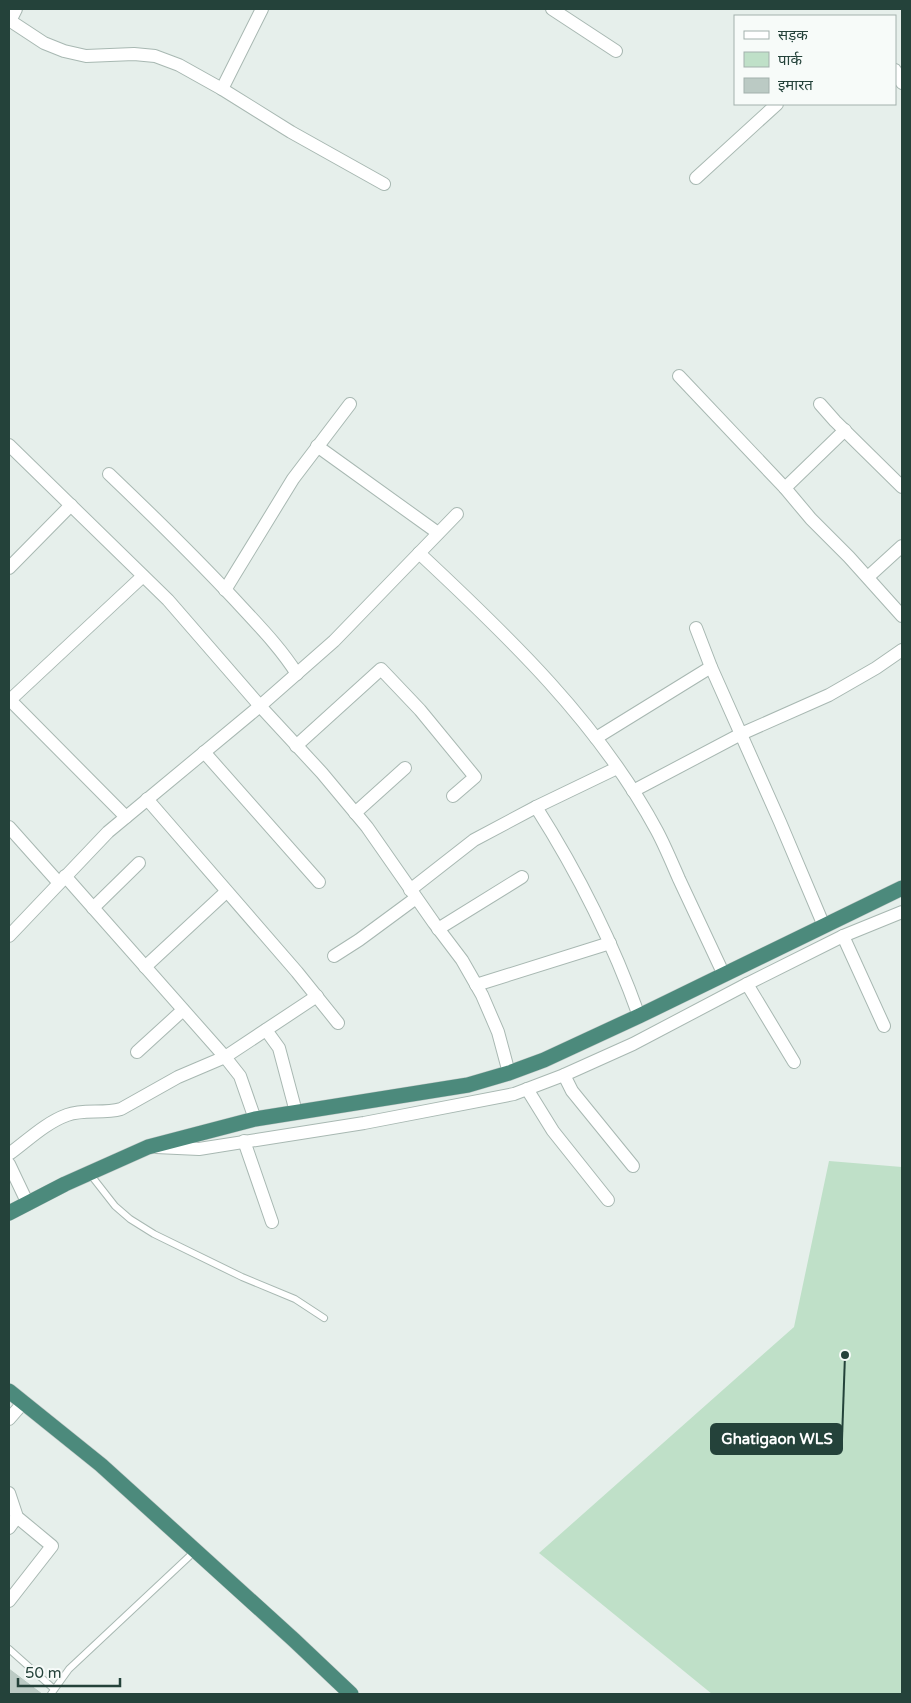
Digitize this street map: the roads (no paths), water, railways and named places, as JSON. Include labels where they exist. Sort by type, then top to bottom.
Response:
[{"type":"highway","points":[[9,1212],[148,1147],[255,1119],[468,1085],[509,1073],[544,1060],[639,1016],[902,888]]},
{"type":"highway","points":[[9,1391],[102,1465],[351,1694]]},
{"type":"street","points":[[16,9],[9,20],[44,43],[64,51],[86,56],[134,54],[154,56],[179,65],[291,132],[384,184]]},
{"type":"street","points":[[222,89],[262,9]]},
{"type":"street","points":[[552,9],[616,51]]},
{"type":"street","points":[[896,72],[902,83]]},
{"type":"street","points":[[696,178],[776,105]]},
{"type":"street","points":[[679,376],[785,488],[811,519],[868,577],[902,616]]},
{"type":"street","points":[[225,590],[293,479],[350,404]]},
{"type":"street","points":[[820,404],[902,486]]},
{"type":"street","points":[[785,488],[845,430]]},
{"type":"street","points":[[9,445],[168,600],[355,812],[462,960],[476,984],[498,1032],[509,1073]]},
{"type":"street","points":[[317,446],[438,533]]},
{"type":"street","points":[[109,474],[166,528],[225,590],[284,653],[297,674]]},
{"type":"street","points":[[9,568],[72,505]]},
{"type":"street","points":[[9,936],[108,832],[260,706],[334,641],[457,514]]},
{"type":"street","points":[[868,577],[902,546]]},
{"type":"street","points":[[419,553],[483,613],[551,684],[596,738],[633,791],[657,831],[724,975]]},
{"type":"street","points":[[126,816],[9,699],[143,576]]},
{"type":"street","points":[[696,628],[711,667],[742,734],[824,926]]},
{"type":"street","points":[[633,791],[742,734],[829,695],[876,668],[902,650]]},
{"type":"street","points":[[596,738],[711,667]]},
{"type":"street","points":[[296,746],[381,669],[420,710],[475,777],[453,796]]},
{"type":"street","points":[[204,752],[319,882]]},
{"type":"street","points":[[355,812],[405,768]]},
{"type":"street","points":[[334,956],[359,940],[474,840],[536,807],[617,768]]},
{"type":"street","points":[[147,799],[338,1023]]},
{"type":"street","points":[[536,807],[594,909],[625,977],[639,1016]]},
{"type":"street","points":[[9,827],[93,908],[225,1057],[240,1076],[255,1119]]},
{"type":"street","points":[[93,908],[139,863]]},
{"type":"street","points":[[438,929],[522,877]]},
{"type":"street","points":[[145,967],[226,892]]},
{"type":"street","points":[[148,1147],[198,1149],[364,1123],[514,1094],[632,1044],[843,936],[902,912]]},
{"type":"street","points":[[843,936],[884,1026]]},
{"type":"street","points":[[476,984],[610,943]]},
{"type":"street","points":[[747,984],[794,1062]]},
{"type":"street","points":[[9,1154],[67,1115],[84,1112],[110,1112],[121,1109],[178,1077],[225,1057],[316,996]]},
{"type":"street","points":[[136,1052],[183,1010]]},
{"type":"street","points":[[266,1030],[279,1048],[296,1112]]},
{"type":"street","points":[[564,1074],[572,1091],[633,1166]]},
{"type":"street","points":[[527,1089],[553,1131],[608,1200]]},
{"type":"street","points":[[244,1141],[272,1222]]},
{"type":"street","points":[[9,1164],[28,1204]]},
{"type":"street","points":[[9,1419],[23,1403]]},
{"type":"street","points":[[9,1493],[17,1518],[52,1546],[9,1601]]},
{"type":"street","points":[[9,1528],[17,1518]]},
{"type":"street","points":[[329,1673],[338,1694]]},
{"type":"lane","points":[[90,1173],[115,1206],[154,1234],[242,1277],[295,1299],[324,1318]]},
{"type":"lane","points":[[9,1649],[52,1692],[69,1669],[196,1550]]},
{"type":"place","name":"Ghatigaon WLS","points":[[845,1355]]}]
